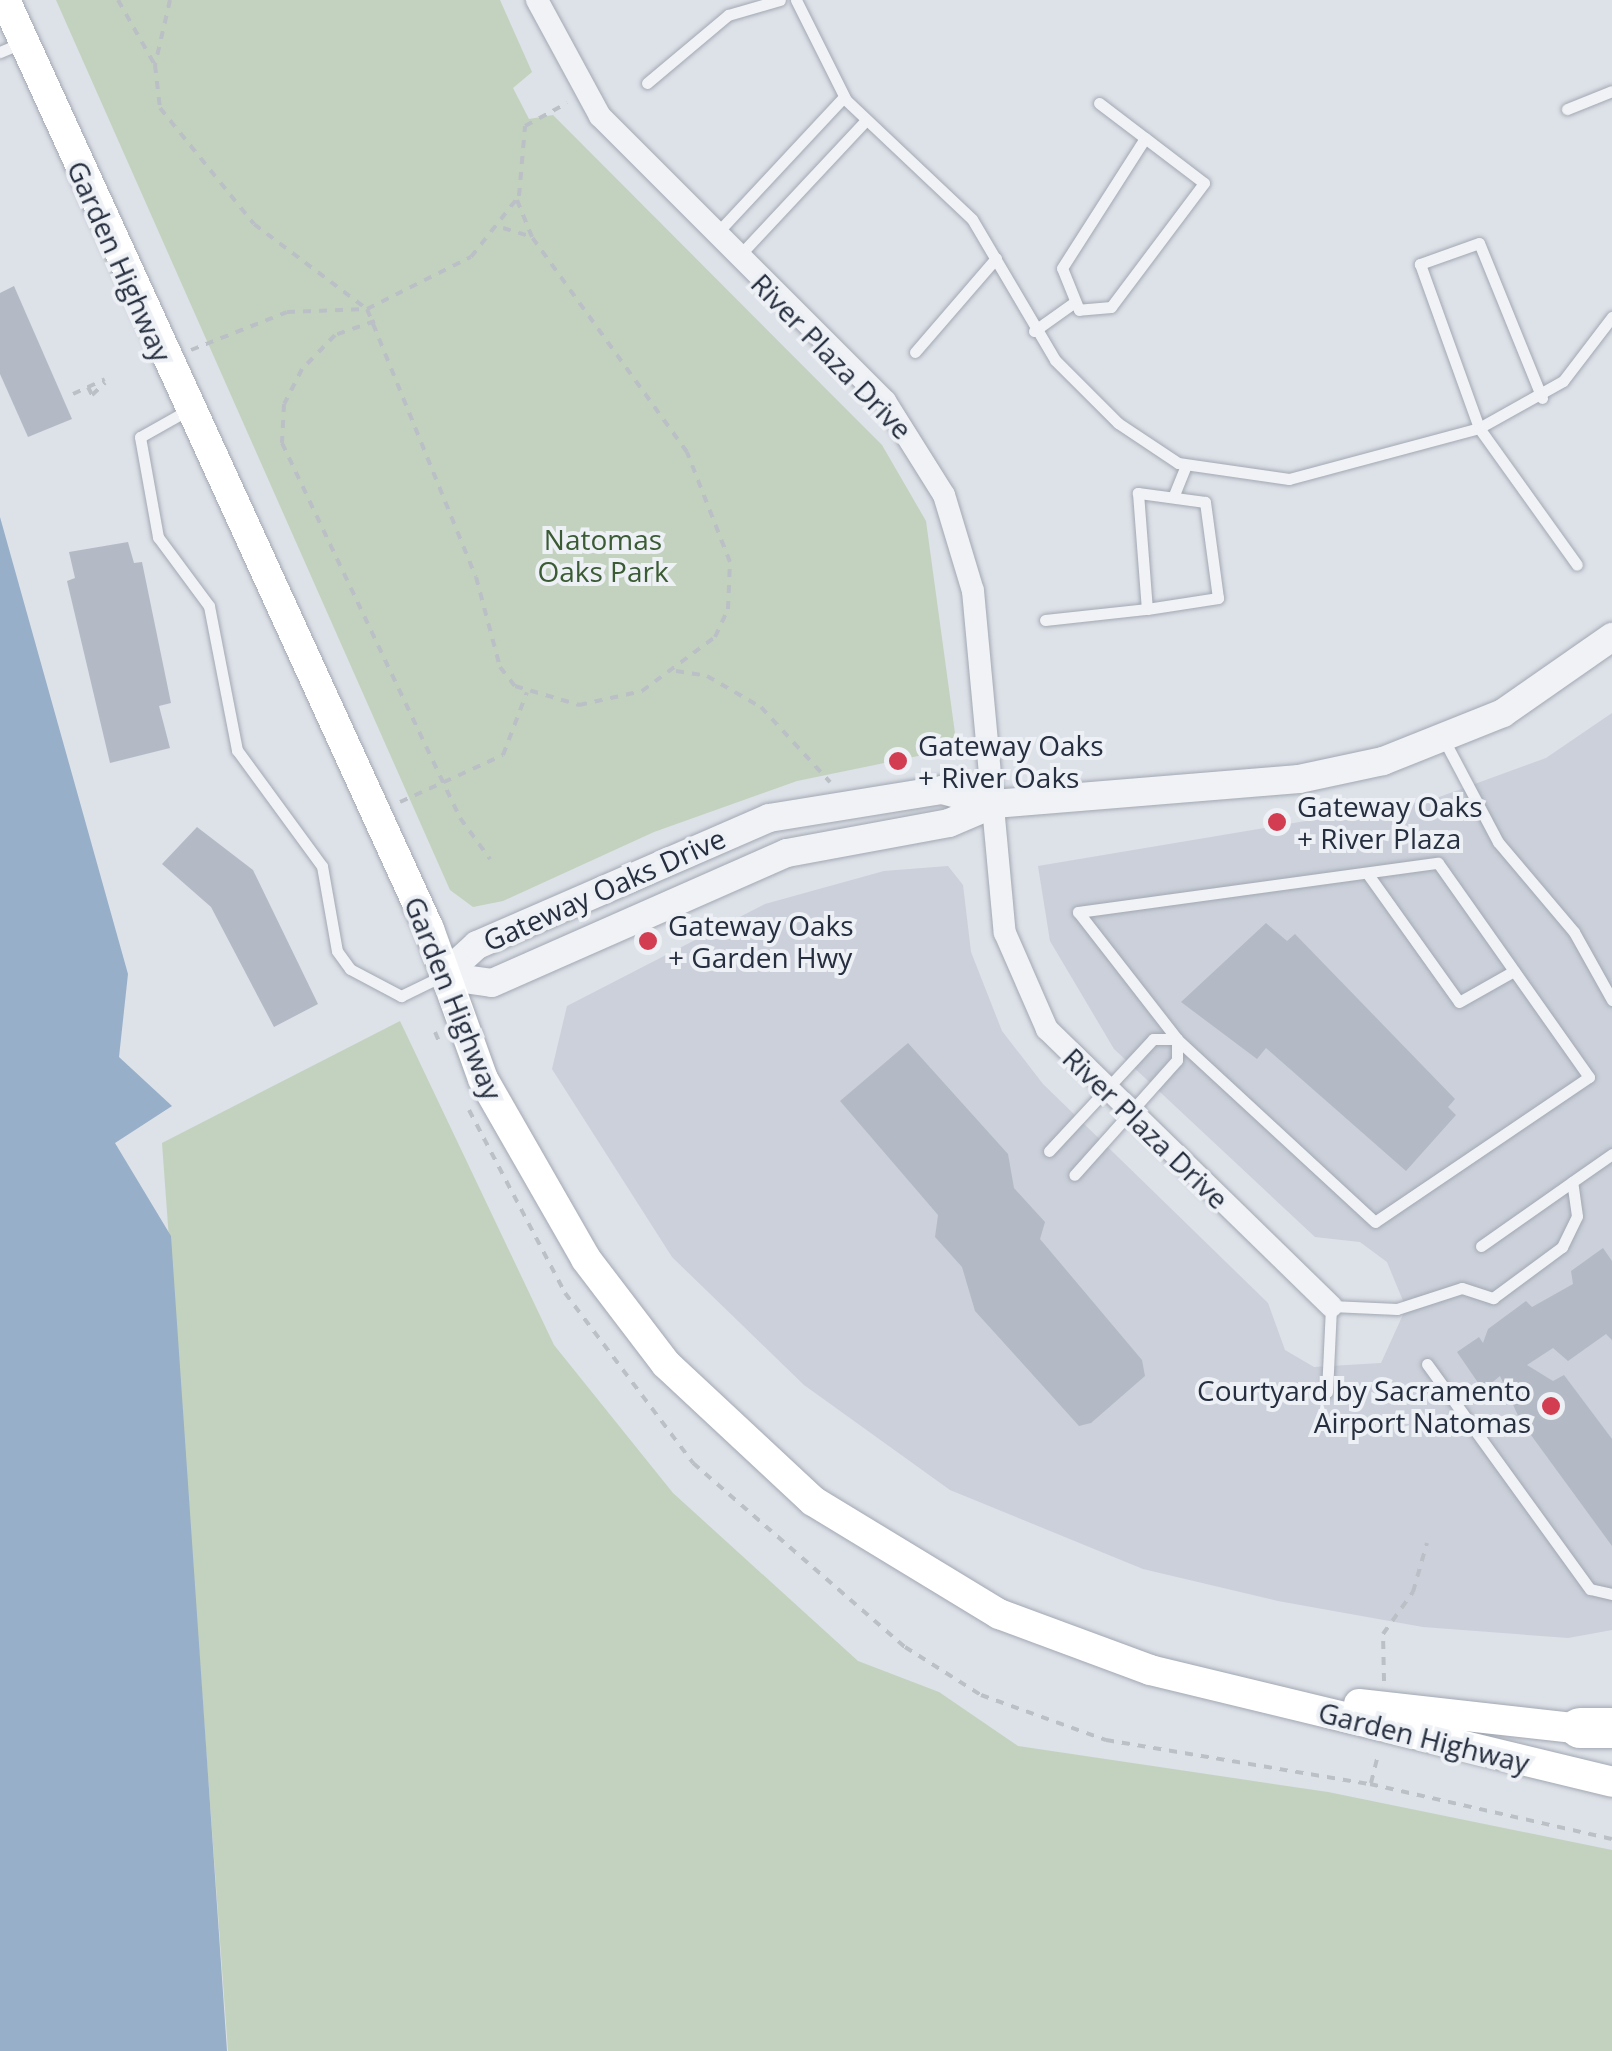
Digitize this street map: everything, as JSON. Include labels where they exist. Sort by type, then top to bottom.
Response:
[{"type":"main road","name":"Garden Highway","points":[[5,0],[12,47],[188,410],[444,976],[511,1136],[586,1260],[666,1364],[764,1459],[877,1547],[998,1614],[1236,1691],[1612,1782]]},
{"type":"main road","name":"Garden Highway","points":[[1236,1691],[1601,1730]]},
{"type":"street","name":"River Plaza Drive","points":[[537,0],[582,90],[714,236],[885,401],[944,495],[974,591],[994,804],[1018,969],[1048,1030],[1104,1091],[1331,1306]]},
{"type":"street","name":"Gateway Oaks Drive","points":[[444,976],[492,983],[787,853],[950,823],[994,804],[1299,779],[1444,740],[1540,691],[1612,638]]},
{"type":"street","name":"Gateway Oaks Drive","points":[[444,976],[477,945],[768,818],[942,790],[994,804]]},
{"type":"lane","points":[[647,82],[728,15],[780,0]]},
{"type":"lane","points":[[796,0],[844,98],[956,201],[996,258],[1034,330],[1091,400],[1186,466],[1259,479],[1333,474],[1479,428],[1542,398],[1612,317]]},
{"type":"lane","points":[[1567,109],[1612,91]]},
{"type":"lane","points":[[714,236],[844,98]]},
{"type":"lane","points":[[1099,103],[1145,138],[1204,183],[1111,307],[1088,313],[1072,304],[1062,268],[1145,138]]},
{"type":"lane","points":[[737,258],[866,120]]},
{"type":"lane","points":[[1542,398],[1478,243],[1420,264],[1479,428],[1577,566]]},
{"type":"lane","points":[[915,352],[996,258]]},
{"type":"lane","points":[[1034,330],[1072,304]]},
{"type":"lane","points":[[188,410],[140,437],[158,536],[209,606],[237,750],[322,866],[337,951],[350,969],[401,996],[444,976]]},
{"type":"lane","points":[[1174,495],[1186,466]]},
{"type":"lane","points":[[1045,620],[1147,609],[1218,598],[1205,502],[1138,493],[1147,609]]},
{"type":"lane","points":[[1444,740],[1498,842],[1574,932],[1612,1000]]},
{"type":"lane","points":[[1438,863],[1588,1077],[1376,1222],[1176,1039],[1078,912],[1366,872],[1438,863]]},
{"type":"lane","points":[[1366,872],[1459,1002],[1514,971]]},
{"type":"lane","points":[[1049,1151],[1153,1039],[1176,1039]]},
{"type":"lane","points":[[1074,1174],[1177,1060],[1176,1039]]},
{"type":"lane","points":[[1481,1246],[1612,1154]]},
{"type":"lane","points":[[1327,1392],[1331,1306],[1397,1310],[1462,1288],[1493,1298],[1562,1247],[1576,1216],[1572,1182]]},
{"type":"lane","points":[[1427,1364],[1590,1589],[1612,1594]]},
{"type":"path","points":[[118,0],[155,65]]},
{"type":"path","points":[[170,0],[155,65],[160,108],[194,155],[230,184],[254,224],[367,310],[375,321],[476,577],[494,653],[528,692],[579,705],[642,691],[676,671],[715,637],[728,609],[730,562],[716,514],[674,430],[532,237],[517,200]]},
{"type":"path","points":[[165,361],[287,312],[367,310],[437,278],[500,229],[517,200],[525,126],[582,90]]},
{"type":"path","points":[[500,229],[532,237]]},
{"type":"path","points":[[375,321],[335,336],[302,369],[284,404],[282,443],[445,786],[490,859]]},
{"type":"path","points":[[74,394],[105,381]]},
{"type":"path","points":[[676,671],[707,676],[761,707],[830,782]]},
{"type":"path","points":[[392,805],[445,786],[503,754],[528,692]]},
{"type":"path","points":[[1388,1707],[1379,1649],[1413,1592],[1427,1543]]},
{"type":"shaded area","points":[[1612,713],[1612,1630],[1568,1638],[1423,1627],[1278,1601],[1143,1569],[950,1490],[804,1385],[672,1257],[552,1069],[567,1006],[765,904],[884,871],[948,866],[963,885],[971,952],[1002,1031],[1043,1084],[1268,1303],[1285,1350],[1314,1367],[1381,1363],[1406,1308],[1387,1262],[1360,1242],[1315,1237],[1114,1049],[1050,941],[1038,866],[1431,800],[1546,758]]},
{"type":"green space","name":"Natomas Oaks Park","points":[[56,0],[500,0],[532,72],[513,88],[529,119],[553,115],[882,445],[926,521],[957,748],[797,781],[654,832],[503,901],[473,907],[450,890]]},
{"type":"green space","points":[[400,1021],[554,1345],[673,1493],[858,1661],[939,1692],[1018,1746],[1328,1792],[1612,1850],[1612,2051],[228,2051],[162,1143]]},
{"type":"water","points":[[0,517],[128,974],[119,1057],[172,1106],[115,1143],[171,1236],[227,2051],[0,2051]]},
{"type":"building","points":[[14,286],[72,419],[28,437],[0,374],[0,293]]},
{"type":"building","points":[[128,542],[134,563],[142,562],[171,703],[159,706],[170,748],[110,763],[67,581],[75,578],[69,552]]},
{"type":"building","points":[[197,827],[253,870],[318,1004],[274,1027],[211,907],[162,864]]},
{"type":"building","points":[[1266,923],[1287,941],[1295,934],[1455,1099],[1448,1107],[1456,1115],[1406,1171],[1266,1048],[1257,1059],[1181,1002]]},
{"type":"building","points":[[908,1043],[1008,1154],[1014,1188],[1045,1222],[1040,1239],[1142,1360],[1145,1376],[1091,1423],[1079,1426],[975,1311],[962,1267],[935,1237],[938,1215],[840,1101]]},
{"type":"building","name":"Courtyard by Sacramento Airport Natomas","points":[[1603,1248],[1612,1261],[1612,1340],[1606,1334],[1568,1361],[1553,1348],[1527,1365],[1553,1381],[1564,1375],[1612,1439],[1612,1546],[1520,1420],[1500,1376],[1483,1390],[1457,1352],[1479,1337],[1483,1343],[1488,1329],[1526,1301],[1532,1307],[1573,1284],[1571,1271]]},
{"type":"place","name":"Gateway Oaks + River Oaks","points":[[898,761]]},
{"type":"place","name":"Gateway Oaks + River Plaza","points":[[1277,822]]},
{"type":"place","name":"Gateway Oaks + Garden Hwy","points":[[648,941]]},
{"type":"place","name":"Courtyard by Sacramento Airport Natomas","points":[[1551,1406]]}]
